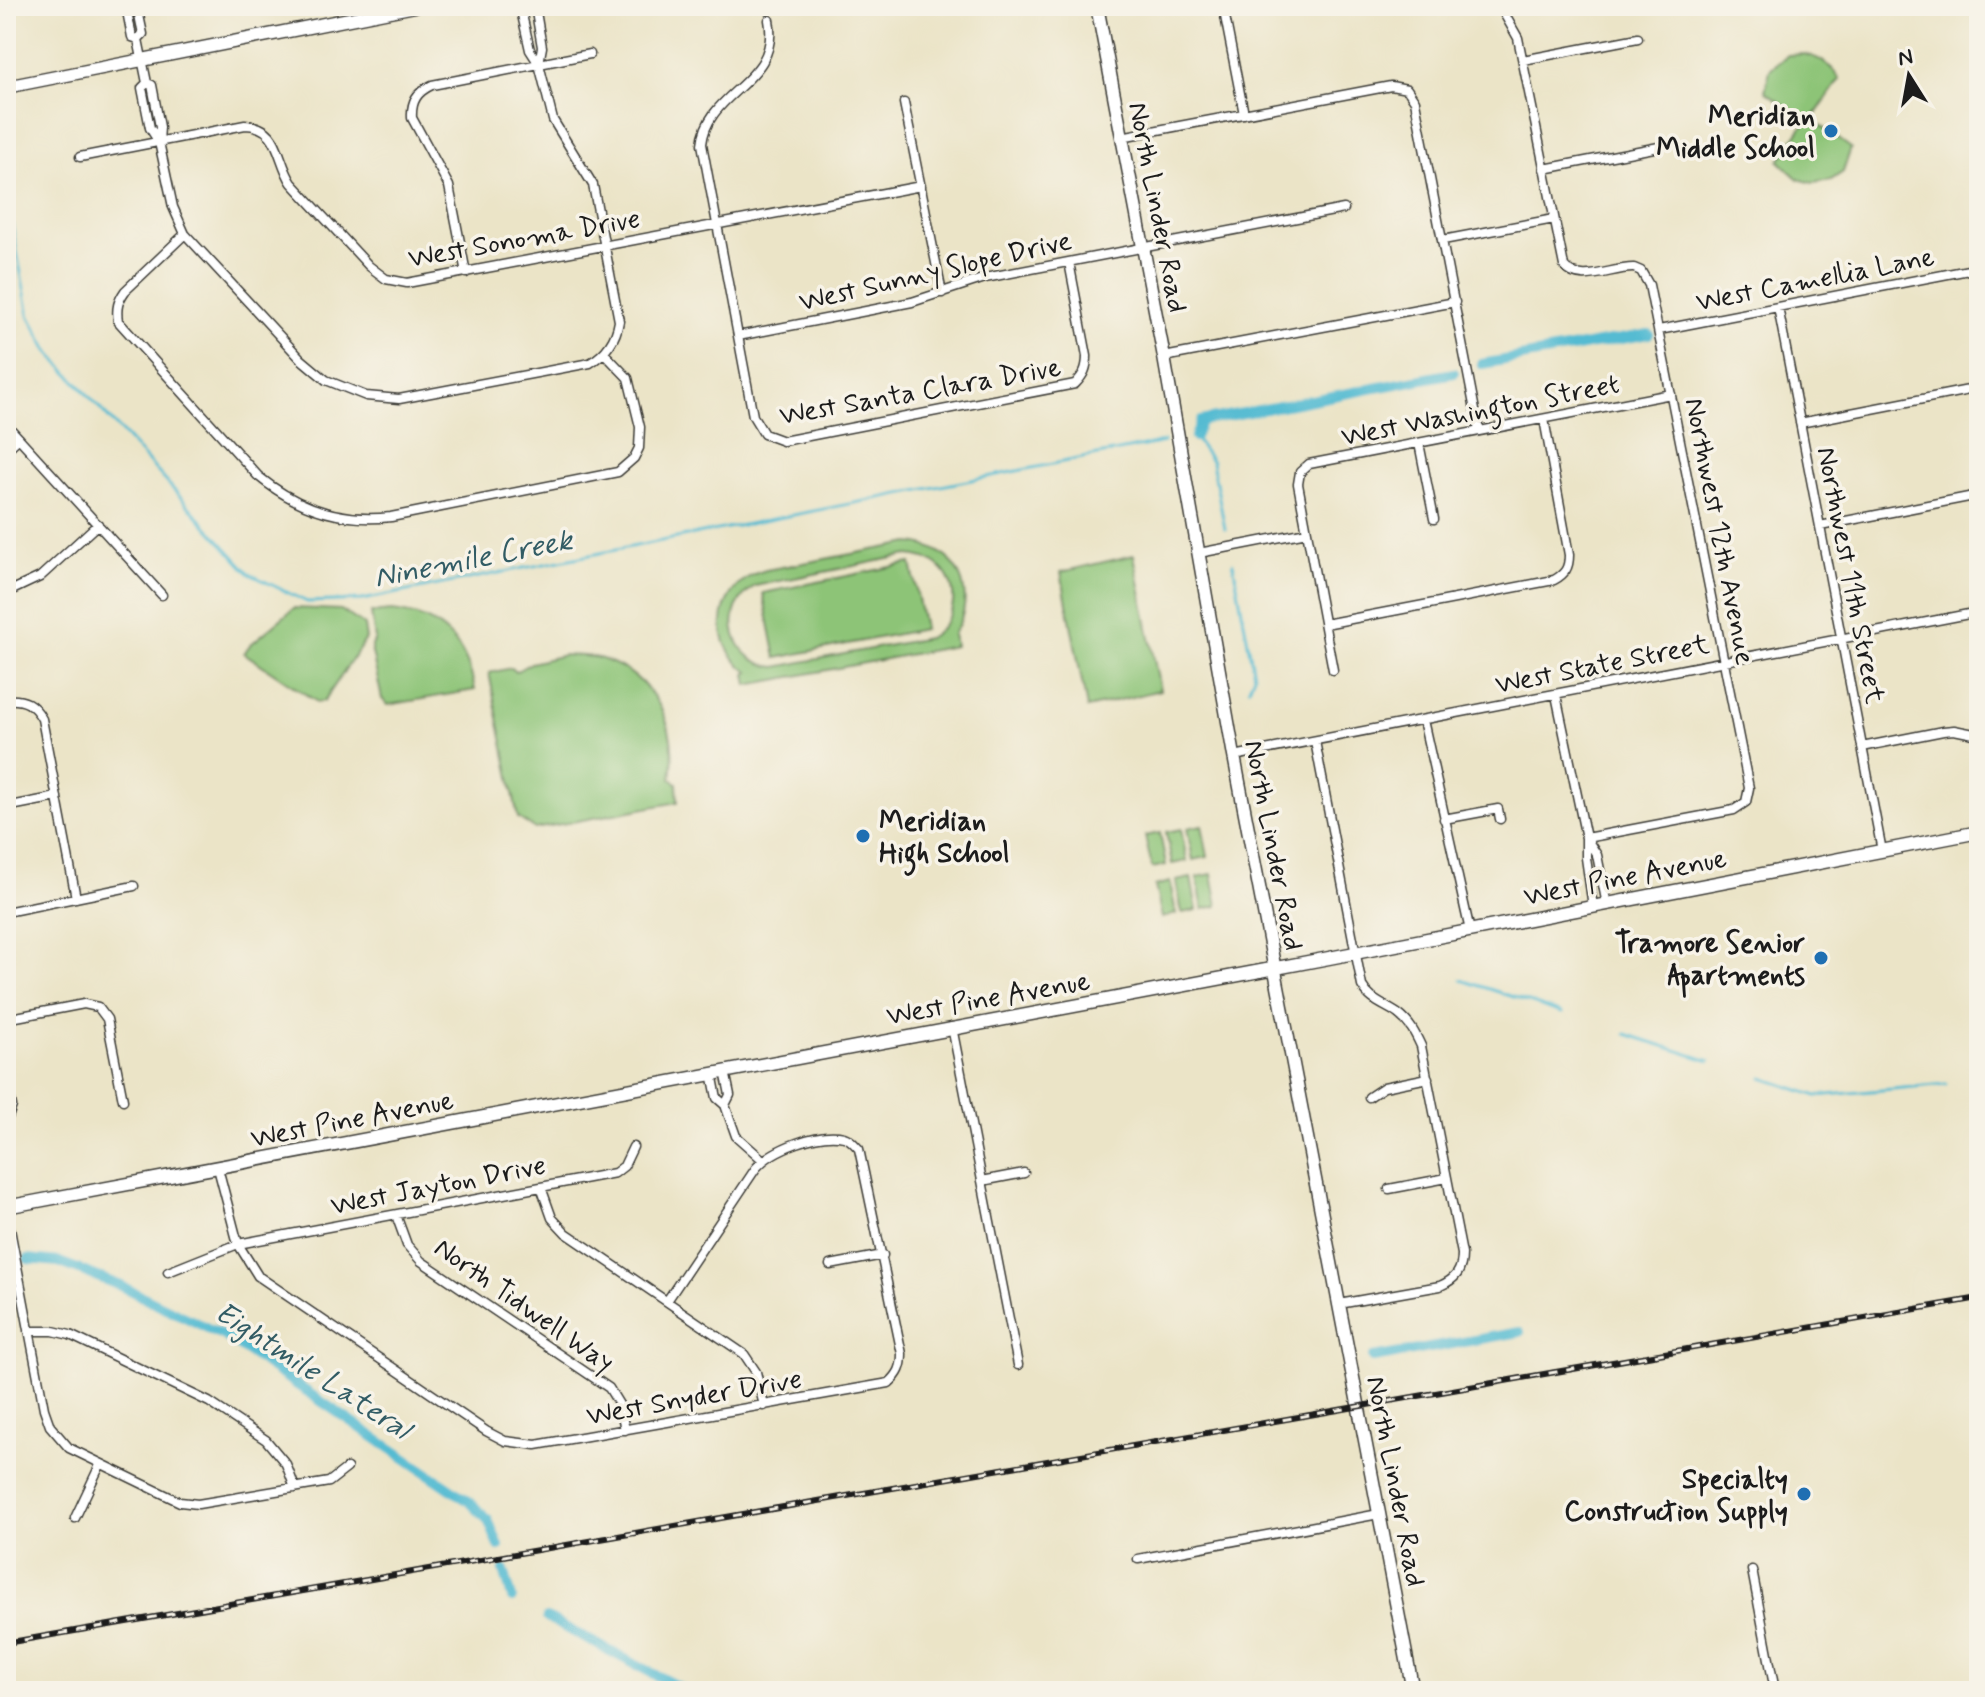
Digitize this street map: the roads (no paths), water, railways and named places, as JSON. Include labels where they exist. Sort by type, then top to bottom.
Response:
[{"type":"main road","points":[[6,87],[415,6]]},
{"type":"main road","name":"North Linder Road","points":[[1097,6],[1164,357],[1234,756],[1413,1691]]},
{"type":"main road","name":"West Pine Avenue","points":[[6,1208],[1979,832]]},
{"type":"street","points":[[126,6],[132,37],[138,39]]},
{"type":"street","points":[[137,6],[143,34],[138,39]]},
{"type":"street","points":[[138,39],[147,83],[152,85],[160,127],[159,142],[173,207],[185,234],[309,367],[356,394],[388,399],[410,398],[580,366],[604,353],[613,341],[619,321],[593,185],[553,120],[539,64],[530,50],[520,6]]},
{"type":"street","points":[[535,6],[542,47],[539,64]]},
{"type":"street","points":[[1223,6],[1244,114]]},
{"type":"street","points":[[1443,240],[1554,219],[1518,38],[1501,8]]},
{"type":"street","points":[[738,336],[702,144],[711,114],[745,84],[769,51],[772,41],[769,20]]},
{"type":"street","points":[[1523,60],[1638,38]]},
{"type":"street","points":[[466,273],[449,186],[412,118],[415,97],[432,85],[590,54]]},
{"type":"street","points":[[1121,137],[1391,86],[1407,89],[1415,101],[1479,431]]},
{"type":"street","points":[[904,103],[942,293]]},
{"type":"street","name":"West Sonoma Drive","points":[[159,142],[245,125],[266,130],[273,137],[292,183],[377,273],[386,279],[407,283],[921,186]]},
{"type":"street","points":[[80,157],[159,142]]},
{"type":"street","points":[[1544,169],[1659,147]]},
{"type":"street","name":"West Sunny Slope Drive","points":[[738,336],[912,302],[985,278],[1344,209]]},
{"type":"street","name":"Northwest 12th Avenue","points":[[1554,219],[1560,259],[1569,272],[1584,275],[1625,267],[1641,271],[1649,285],[1749,788],[1746,802],[1734,810],[1586,838]]},
{"type":"street","points":[[185,234],[125,291],[116,310],[118,321],[258,476],[295,501],[315,510],[347,518],[391,517],[618,472],[634,458],[641,438],[628,378],[604,353]]},
{"type":"street","name":"West Santa Clara Drive","points":[[738,336],[753,416],[764,434],[783,441],[1066,388],[1083,376],[1087,367],[1069,262]]},
{"type":"street","name":"West Camellia Lane","points":[[1659,330],[1979,268]]},
{"type":"street","points":[[1164,357],[1455,302]]},
{"type":"street","name":"Northwest 11th Street","points":[[1778,307],[1882,851]]},
{"type":"street","points":[[1800,423],[1979,388]]},
{"type":"street","name":"West Washington Street","points":[[1307,532],[1298,484],[1300,472],[1309,464],[1671,394]]},
{"type":"street","points":[[1325,624],[1554,580],[1567,571],[1569,555],[1544,419]]},
{"type":"street","points":[[6,424],[162,595]]},
{"type":"street","points":[[6,450],[19,438]]},
{"type":"street","points":[[1419,443],[1434,519]]},
{"type":"street","points":[[1820,526],[1979,495]]},
{"type":"street","points":[[6,593],[40,577],[98,524]]},
{"type":"street","points":[[1199,553],[1307,532],[1333,670]]},
{"type":"street","name":"West State Street","points":[[1234,756],[1979,612]]},
{"type":"street","points":[[1556,695],[1586,838],[1593,907]]},
{"type":"street","points":[[6,700],[28,702],[37,709],[42,719],[76,898]]},
{"type":"street","points":[[1423,720],[1444,819],[1460,875],[1470,931]]},
{"type":"street","points":[[1862,747],[1943,731],[1979,735]]},
{"type":"street","points":[[1315,741],[1362,986],[1368,997],[1398,1014],[1412,1027],[1421,1046],[1462,1254],[1458,1274],[1450,1282],[1339,1304]]},
{"type":"street","points":[[6,807],[57,797]]},
{"type":"street","points":[[1444,819],[1498,809],[1500,819]]},
{"type":"street","points":[[1586,838],[1597,855],[1607,905]]},
{"type":"street","points":[[6,912],[134,886]]},
{"type":"street","points":[[1360,1004],[1368,997]]},
{"type":"street","points":[[6,1019],[84,1004],[98,1007],[107,1019],[123,1100]]},
{"type":"street","points":[[952,1027],[1018,1365]]},
{"type":"street","points":[[719,1072],[717,1098],[725,1105],[736,1136],[763,1160]]},
{"type":"street","points":[[6,1076],[12,1106],[7,1122]]},
{"type":"street","points":[[1369,1097],[1384,1087],[1428,1078]]},
{"type":"street","points":[[667,1301],[763,1160],[791,1145],[833,1136],[851,1140],[863,1158],[883,1255],[830,1265]]},
{"type":"street","name":"West Jayton Drive","points":[[168,1272],[238,1244],[615,1173],[630,1158],[633,1147]]},
{"type":"street","points":[[218,1168],[238,1244]]},
{"type":"street","points":[[982,1181],[1024,1173]]},
{"type":"street","points":[[1389,1189],[1447,1178]]},
{"type":"street","points":[[541,1187],[547,1208],[558,1226],[744,1354],[756,1372],[764,1406]]},
{"type":"street","points":[[6,1208],[44,1409],[50,1426],[69,1448],[170,1498],[198,1504],[329,1482],[347,1468]]},
{"type":"street","name":"North Tidwell Way","points":[[396,1215],[407,1245],[421,1261],[609,1388],[620,1406],[625,1430]]},
{"type":"street","name":"West Snyder Drive","points":[[238,1244],[250,1267],[268,1285],[495,1436],[536,1445],[889,1383],[898,1375],[902,1354],[883,1255]]},
{"type":"street","points":[[29,1331],[70,1335],[209,1402],[274,1447],[286,1464],[295,1488]]},
{"type":"street","points":[[75,1518],[100,1465]]},
{"type":"street","points":[[1138,1559],[1379,1514]]},
{"type":"street","points":[[1752,1570],[1775,1691]]},
{"type":"waterway","name":"Ninemile Creek","points":[[6,194],[29,315],[48,351],[250,574],[307,602],[362,600],[1164,442]]},
{"type":"waterway","points":[[1482,364],[1649,334]]},
{"type":"waterway","points":[[1195,437],[1201,421],[1454,373]]},
{"type":"waterway","name":"Ninemile Creek","points":[[1194,437],[1212,462],[1225,529]]},
{"type":"waterway","name":"Ninemile Creek","points":[[1233,563],[1254,675],[1249,688]]},
{"type":"waterway","name":"Ninemile Creek","points":[[1462,980],[1562,1013]]},
{"type":"waterway","name":"Ninemile Creek","points":[[1626,1034],[1710,1061]]},
{"type":"waterway","name":"Ninemile Creek","points":[[1763,1078],[1817,1096],[1946,1084]]},
{"type":"waterway","name":"Eightmile Lateral","points":[[28,1259],[59,1262],[121,1286],[226,1337],[470,1502],[488,1520],[499,1546]]},
{"type":"waterway","points":[[1373,1358],[1520,1332]]},
{"type":"waterway","name":"Eightmile Lateral","points":[[504,1570],[512,1598]]},
{"type":"waterway","name":"Eightmile Lateral","points":[[547,1618],[686,1691]]},
{"type":"railway","points":[[6,1643],[1979,1298]]},
{"type":"place","name":"Meridian Middle School","points":[[1831,131]]},
{"type":"place","name":"Meridian High School","points":[[863,836]]},
{"type":"place","name":"Tramore Senior Apartments","points":[[1821,958]]},
{"type":"place","name":"Specialty Construction Supply","points":[[1804,1494]]}]
